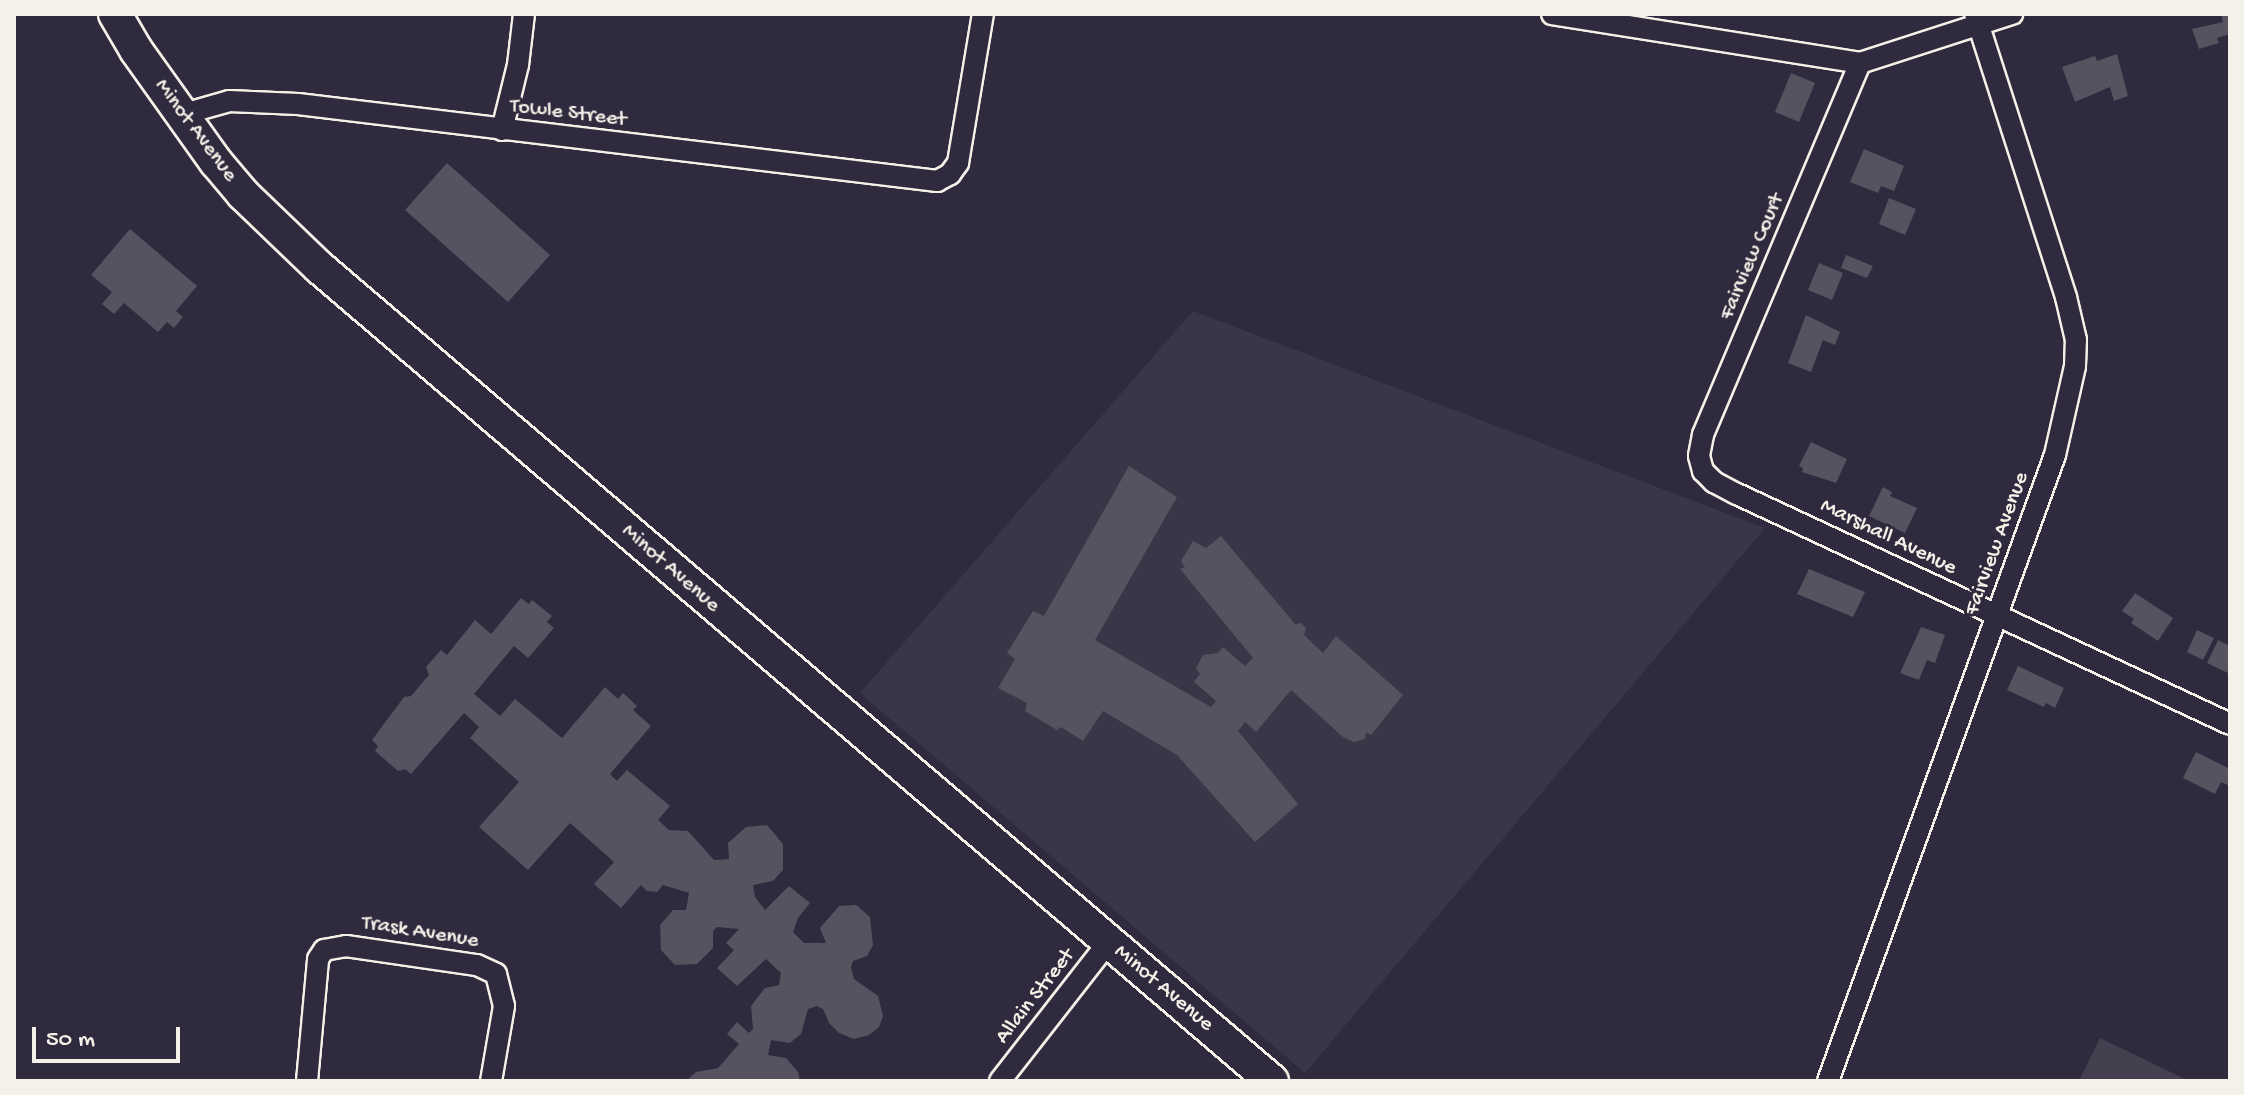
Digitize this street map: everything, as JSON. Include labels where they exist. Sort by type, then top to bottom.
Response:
[{"type":"main road","name":"Minot Avenue","points":[[115,14],[180,115],[243,194],[320,268],[1272,1081]]},
{"type":"street","points":[[502,130],[518,65],[524,14]]},
{"type":"street","name":"Towle Street","points":[[180,115],[212,104],[242,100],[937,181],[950,174],[958,163],[965,136],[983,14]]},
{"type":"street","points":[[1552,14],[1860,63],[1976,19],[2012,14]]},
{"type":"street","name":"Fairview Avenue","points":[[1828,1081],[2059,440],[2075,366],[2076,340],[2066,297],[1976,19]]},
{"type":"street","name":"Fairview Court","points":[[1703,471],[1699,456],[1703,435],[1860,63]]},
{"type":"street","name":"Marshall Avenue","points":[[1703,471],[1714,482],[1737,494],[2230,724]]},
{"type":"street","name":"Allain Street","points":[[1000,1081],[1108,943]]},
{"type":"street","name":"Trask Avenue","points":[[307,1081],[318,959],[324,950],[346,946],[477,965],[496,974],[504,1006],[491,1081]]},
{"type":"shaded area","points":[[1193,311],[1765,528],[1305,1073],[860,693]]},
{"type":"shaded area","points":[[2100,1038],[2189,1081],[2079,1081]]},
{"type":"building","points":[[2221,14],[2230,14],[2230,34],[2217,38],[2219,43],[2199,49],[2192,29],[2223,22]]},
{"type":"building","points":[[2117,54],[2128,96],[2114,101],[2110,87],[2075,102],[2062,67],[2095,56],[2097,61]]},
{"type":"building","points":[[1791,73],[1815,83],[1799,122],[1775,112]]},
{"type":"building","points":[[1864,149],[1904,166],[1894,191],[1881,186],[1878,193],[1850,182]]},
{"type":"building","points":[[447,163],[550,255],[508,302],[405,210]]},
{"type":"building","points":[[1889,198],[1916,209],[1905,235],[1879,224]]},
{"type":"building","points":[[130,229],[197,286],[176,311],[183,317],[174,328],[167,322],[158,332],[124,303],[114,314],[102,304],[112,292],[91,275]]},
{"type":"building","points":[[1846,255],[1873,266],[1867,278],[1841,268]]},
{"type":"building","points":[[1819,263],[1843,273],[1832,300],[1808,290]]},
{"type":"building","points":[[1806,315],[1840,332],[1835,345],[1823,340],[1811,372],[1788,363]]},
{"type":"building","points":[[1811,442],[1847,459],[1836,483],[1802,472],[1803,468],[1799,466]]},
{"type":"building","points":[[1129,466],[1177,497],[1095,640],[1211,707],[1216,701],[1194,682],[1200,674],[1196,668],[1203,655],[1218,653],[1223,647],[1245,666],[1253,658],[1180,569],[1185,567],[1181,561],[1193,541],[1206,548],[1221,536],[1295,624],[1301,623],[1306,628],[1304,635],[1323,653],[1336,636],[1403,695],[1371,735],[1366,732],[1365,739],[1354,742],[1343,737],[1291,690],[1256,732],[1245,722],[1238,731],[1298,804],[1255,842],[1177,755],[1103,711],[1083,741],[1025,711],[1027,703],[998,688],[1015,659],[1007,653],[1033,611],[1044,616]]},
{"type":"building","points":[[1883,487],[1892,492],[1890,496],[1917,508],[1905,533],[1869,516]]},
{"type":"building","points":[[1809,569],[1865,592],[1853,617],[1797,594]]},
{"type":"building","points":[[2135,593],[2173,618],[2158,641],[2131,623],[2134,619],[2122,611]]},
{"type":"building","points":[[521,598],[529,604],[532,600],[552,616],[547,622],[554,628],[528,658],[514,646],[474,694],[500,716],[515,699],[562,738],[605,687],[618,699],[623,693],[637,706],[633,710],[651,726],[610,774],[617,781],[627,770],[670,806],[658,820],[669,830],[688,831],[714,860],[729,859],[728,843],[746,827],[767,825],[783,844],[783,870],[773,881],[753,885],[755,897],[765,910],[789,886],[810,903],[798,918],[793,932],[804,943],[826,943],[820,928],[839,906],[856,905],[870,917],[873,945],[867,956],[853,961],[851,967],[854,979],[878,996],[883,1016],[879,1027],[869,1035],[854,1039],[839,1033],[829,1023],[823,1009],[817,1006],[808,1009],[801,1034],[790,1043],[771,1040],[768,1055],[786,1058],[798,1072],[800,1081],[686,1081],[696,1072],[718,1068],[739,1044],[727,1034],[737,1022],[749,1033],[753,1029],[751,1006],[765,988],[779,985],[781,973],[766,959],[737,986],[717,968],[734,950],[726,943],[739,929],[717,927],[713,931],[713,948],[697,964],[675,965],[661,950],[660,925],[673,910],[686,910],[689,893],[663,885],[657,892],[647,891],[641,885],[621,908],[594,884],[614,862],[570,823],[528,870],[479,827],[519,782],[470,738],[479,727],[464,713],[411,774],[405,769],[398,771],[375,751],[378,746],[372,740],[404,697],[411,696],[429,675],[426,667],[441,650],[447,655],[475,620],[491,634]]},
{"type":"building","points":[[1921,627],[1945,635],[1935,663],[1927,660],[1919,680],[1900,673]]},
{"type":"building","points":[[2197,630],[2214,638],[2203,660],[2187,652]]},
{"type":"building","points":[[2218,640],[2230,646],[2230,674],[2207,663]]},
{"type":"building","points":[[2018,666],[2064,688],[2055,708],[2046,703],[2044,707],[2007,690]]},
{"type":"building","points":[[2196,752],[2230,769],[2230,786],[2221,782],[2215,794],[2183,778]]}]
